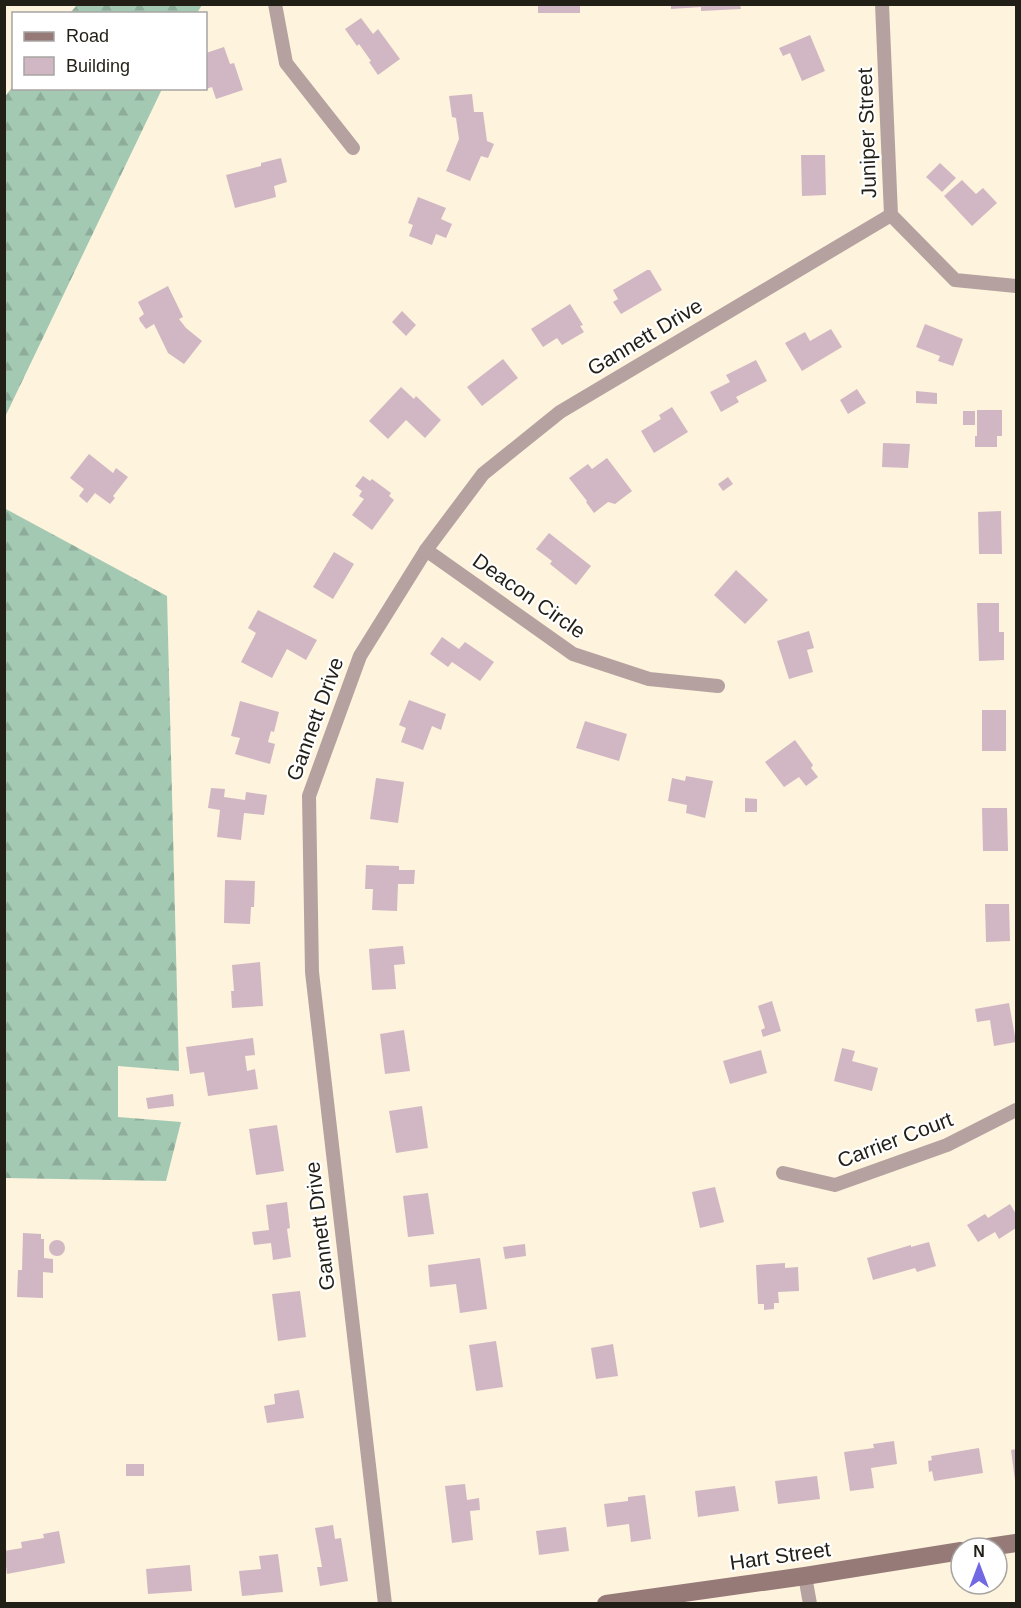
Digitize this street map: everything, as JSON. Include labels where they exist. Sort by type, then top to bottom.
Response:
[{"type":"street","points":[[275,4],[286,63],[353,148]]},
{"type":"street","name":"Juniper Street","points":[[882,4],[891,215],[955,280],[1017,286]]},
{"type":"street","name":"Gannett Drive","points":[[385,1604],[312,972],[309,796],[360,656],[426,550],[483,474],[560,412],[891,215]]},
{"type":"street","name":"Deacon Circle","points":[[426,550],[573,654],[649,679],[718,687]]},
{"type":"street","name":"Carrier Court","points":[[783,1173],[835,1185],[947,1145],[1017,1110]]},
{"type":"street","name":"Hart Street","points":[[606,1604],[949,1553]]},
{"type":"street","points":[[806,1576],[810,1604]]},
{"type":"green space","points":[[77,4],[202,5],[198,12],[71,12]]},
{"type":"green space","points":[[12,87],[12,90],[162,90],[5,417],[4,98]]},
{"type":"green space","points":[[4,508],[167,596],[179,1071],[118,1066],[118,1117],[181,1122],[166,1181],[5,1178]]},
{"type":"building","points":[[538,4],[580,4],[580,13],[538,13]]},
{"type":"building","points":[[671,4],[740,4],[741,9],[701,11],[701,7],[671,9]]},
{"type":"building","points":[[361,18],[373,34],[378,29],[400,59],[378,75],[359,44],[357,46],[345,29]]},
{"type":"building","points":[[810,35],[825,71],[802,81],[790,53],[783,56],[779,48]]},
{"type":"building","points":[[224,47],[230,64],[234,63],[243,90],[216,99],[212,87],[207,89],[207,53]]},
{"type":"building","points":[[472,94],[474,112],[483,112],[487,141],[494,144],[488,158],[481,156],[470,181],[446,171],[459,139],[456,118],[452,117],[449,96]]},
{"type":"building","points":[[801,155],[825,155],[826,195],[802,196]]},
{"type":"building","points":[[281,158],[287,182],[274,186],[276,197],[235,208],[226,175]]},
{"type":"building","points":[[940,163],[956,178],[942,192],[926,177]]},
{"type":"building","points":[[962,180],[976,194],[983,188],[997,203],[972,226],[944,196]]},
{"type":"building","points":[[418,197],[446,208],[441,219],[452,224],[446,238],[436,234],[432,245],[409,236],[413,225],[408,223]]},
{"type":"building","points":[[650,270],[662,290],[621,314],[613,302],[618,299],[613,290]]},
{"type":"building","points":[[168,286],[183,317],[179,319],[202,341],[184,364],[168,353],[154,324],[146,329],[139,318],[144,314],[138,302]]},
{"type":"building","points":[[570,304],[583,325],[580,326],[584,332],[562,345],[557,338],[543,347],[531,329]]},
{"type":"building","points":[[402,311],[416,325],[406,336],[392,322]]},
{"type":"building","points":[[925,324],[963,339],[953,366],[938,361],[940,356],[916,347]]},
{"type":"building","points":[[831,329],[842,347],[802,371],[785,343],[805,332],[810,341]]},
{"type":"building","points":[[503,359],[518,378],[482,406],[467,387]]},
{"type":"building","points":[[756,360],[767,381],[736,397],[739,402],[721,412],[710,392],[730,382],[726,375]]},
{"type":"building","points":[[401,387],[414,399],[416,396],[441,420],[425,438],[406,420],[388,439],[369,421]]},
{"type":"building","points":[[857,389],[866,403],[848,414],[840,400]]},
{"type":"building","points":[[916,391],[937,393],[937,404],[916,403]]},
{"type":"building","points":[[672,407],[688,432],[654,453],[641,431],[661,419],[659,415]]},
{"type":"building","points":[[977,410],[1002,410],[1002,436],[997,436],[997,447],[975,447]]},
{"type":"building","points":[[963,411],[975,411],[975,425],[963,425]]},
{"type":"building","points":[[883,443],[910,444],[908,468],[882,467]]},
{"type":"building","points":[[89,454],[113,473],[116,468],[128,477],[113,496],[115,498],[110,504],[95,493],[87,503],[79,496],[84,489],[70,478]]},
{"type":"building","points":[[607,458],[632,491],[615,504],[608,502],[594,513],[569,478],[588,464],[592,469]]},
{"type":"building","points":[[363,476],[370,481],[372,479],[391,493],[389,496],[394,500],[372,530],[352,515],[364,499],[359,496],[362,491],[355,486]]},
{"type":"building","points":[[728,477],[733,484],[723,491],[718,484]]},
{"type":"building","points":[[1001,511],[1002,554],[979,554],[978,512]]},
{"type":"building","points":[[549,533],[591,566],[576,585],[536,549]]},
{"type":"building","points":[[334,552],[354,564],[333,599],[313,587]]},
{"type":"building","points":[[736,570],[768,600],[745,624],[714,595]]},
{"type":"building","points":[[977,603],[999,603],[999,632],[1004,632],[1004,660],[979,661]]},
{"type":"building","points":[[258,610],[317,640],[306,660],[287,649],[272,678],[241,662],[256,633],[248,628]]},
{"type":"building","points":[[809,631],[814,648],[807,650],[813,672],[789,679],[777,641]]},
{"type":"building","points":[[442,637],[459,649],[465,642],[494,662],[480,681],[452,662],[448,667],[430,654]]},
{"type":"building","points":[[409,700],[446,714],[441,730],[432,726],[423,750],[401,742],[406,728],[399,725]]},
{"type":"building","points":[[240,701],[279,712],[274,732],[271,731],[268,742],[275,744],[270,764],[235,754],[240,738],[231,736]]},
{"type":"building","points":[[982,710],[1006,710],[1006,751],[982,751]]},
{"type":"building","points":[[585,721],[627,734],[619,761],[576,748]]},
{"type":"building","points":[[795,740],[813,765],[811,768],[818,777],[806,786],[799,777],[784,787],[765,762]]},
{"type":"building","points":[[686,776],[713,781],[705,818],[686,813],[687,805],[668,801],[672,778],[685,781]]},
{"type":"building","points":[[376,778],[404,782],[398,823],[370,819]]},
{"type":"building","points":[[211,788],[225,789],[224,797],[245,800],[246,792],[267,795],[264,815],[244,813],[241,840],[217,837],[220,810],[208,808]]},
{"type":"building","points":[[745,798],[757,799],[757,812],[745,812]]},
{"type":"building","points":[[982,808],[1007,808],[1008,851],[983,851]]},
{"type":"building","points":[[366,865],[399,866],[399,870],[415,870],[414,884],[398,884],[397,911],[372,910],[373,889],[365,889]]},
{"type":"building","points":[[225,880],[255,881],[254,907],[251,907],[250,924],[224,923]]},
{"type":"building","points":[[985,904],[1009,904],[1010,941],[986,942]]},
{"type":"building","points":[[403,946],[405,964],[394,965],[396,989],[372,990],[369,949]]},
{"type":"building","points":[[260,962],[263,1006],[232,1008],[231,991],[234,991],[232,965]]},
{"type":"building","points":[[772,1001],[781,1031],[763,1037],[761,1030],[765,1028],[758,1006]]},
{"type":"building","points":[[1009,1003],[1016,1042],[994,1046],[990,1020],[977,1022],[975,1009]]},
{"type":"building","points":[[404,1030],[410,1071],[385,1074],[380,1034]]},
{"type":"building","points":[[253,1038],[255,1055],[245,1056],[247,1071],[255,1069],[258,1089],[208,1096],[204,1072],[190,1074],[186,1047]]},
{"type":"building","points":[[842,1048],[855,1051],[852,1061],[878,1068],[872,1091],[834,1081]]},
{"type":"building","points":[[761,1050],[767,1073],[730,1084],[723,1061]]},
{"type":"building","points":[[173,1094],[174,1106],[148,1109],[146,1098]]},
{"type":"building","points":[[422,1106],[428,1148],[396,1153],[389,1111]]},
{"type":"building","points":[[277,1125],[284,1171],[256,1175],[249,1129]]},
{"type":"building","points":[[715,1187],[724,1222],[700,1228],[692,1192]]},
{"type":"building","points":[[428,1193],[434,1234],[408,1237],[403,1196]]},
{"type":"building","points":[[287,1202],[290,1228],[287,1229],[291,1257],[273,1260],[271,1243],[254,1245],[252,1232],[269,1230],[266,1205]]},
{"type":"building","points":[[1010,1204],[1016,1214],[1016,1228],[999,1239],[995,1232],[978,1242],[967,1225],[985,1214],[988,1218]]},
{"type":"building","points":[[23,1233],[41,1234],[41,1239],[44,1239],[44,1258],[53,1259],[53,1273],[43,1272],[43,1298],[17,1297],[18,1270],[22,1270]]},
{"type":"building","points":[[57,1240],[65,1248],[57,1256],[49,1248]]},
{"type":"building","points":[[929,1242],[936,1266],[917,1272],[915,1268],[873,1280],[867,1258]]},
{"type":"building","points":[[525,1244],[526,1256],[505,1259],[503,1247]]},
{"type":"building","points":[[480,1258],[487,1309],[460,1313],[456,1284],[430,1287],[428,1265]]},
{"type":"building","points":[[785,1263],[785,1268],[798,1267],[799,1291],[778,1292],[779,1303],[774,1303],[774,1309],[764,1310],[764,1304],[758,1304],[756,1265]]},
{"type":"building","points":[[300,1291],[306,1337],[278,1341],[272,1294]]},
{"type":"building","points":[[496,1341],[503,1387],[476,1391],[469,1345]]},
{"type":"building","points":[[613,1344],[618,1376],[596,1379],[591,1348]]},
{"type":"building","points":[[299,1390],[304,1418],[267,1423],[264,1406],[275,1404],[274,1394]]},
{"type":"building","points":[[894,1441],[897,1464],[871,1468],[874,1488],[850,1491],[844,1452],[874,1448],[873,1444]]},
{"type":"building","points":[[979,1448],[983,1473],[934,1481],[932,1471],[929,1472],[928,1461],[932,1460],[931,1456]]},
{"type":"building","points":[[1016,1449],[1016,1480],[1015,1480],[1011,1450]]},
{"type":"building","points":[[126,1464],[144,1464],[144,1476],[126,1476]]},
{"type":"building","points":[[817,1476],[820,1499],[778,1504],[775,1481]]},
{"type":"building","points":[[465,1484],[467,1500],[479,1498],[480,1510],[470,1511],[473,1540],[452,1543],[445,1486]]},
{"type":"building","points":[[735,1486],[739,1511],[698,1517],[695,1491]]},
{"type":"building","points":[[645,1495],[651,1539],[631,1542],[629,1524],[607,1527],[604,1504],[628,1501],[628,1497]]},
{"type":"building","points":[[333,1525],[335,1539],[341,1538],[348,1581],[320,1586],[317,1567],[322,1567],[315,1528]]},
{"type":"building","points":[[566,1527],[569,1551],[539,1555],[536,1531]]},
{"type":"building","points":[[59,1531],[65,1563],[7,1574],[4,1551],[22,1548],[21,1542],[44,1538],[43,1534]]},
{"type":"building","points":[[278,1554],[283,1592],[242,1596],[239,1571],[261,1569],[259,1556]]},
{"type":"building","points":[[190,1565],[192,1591],[148,1594],[146,1569]]}]
